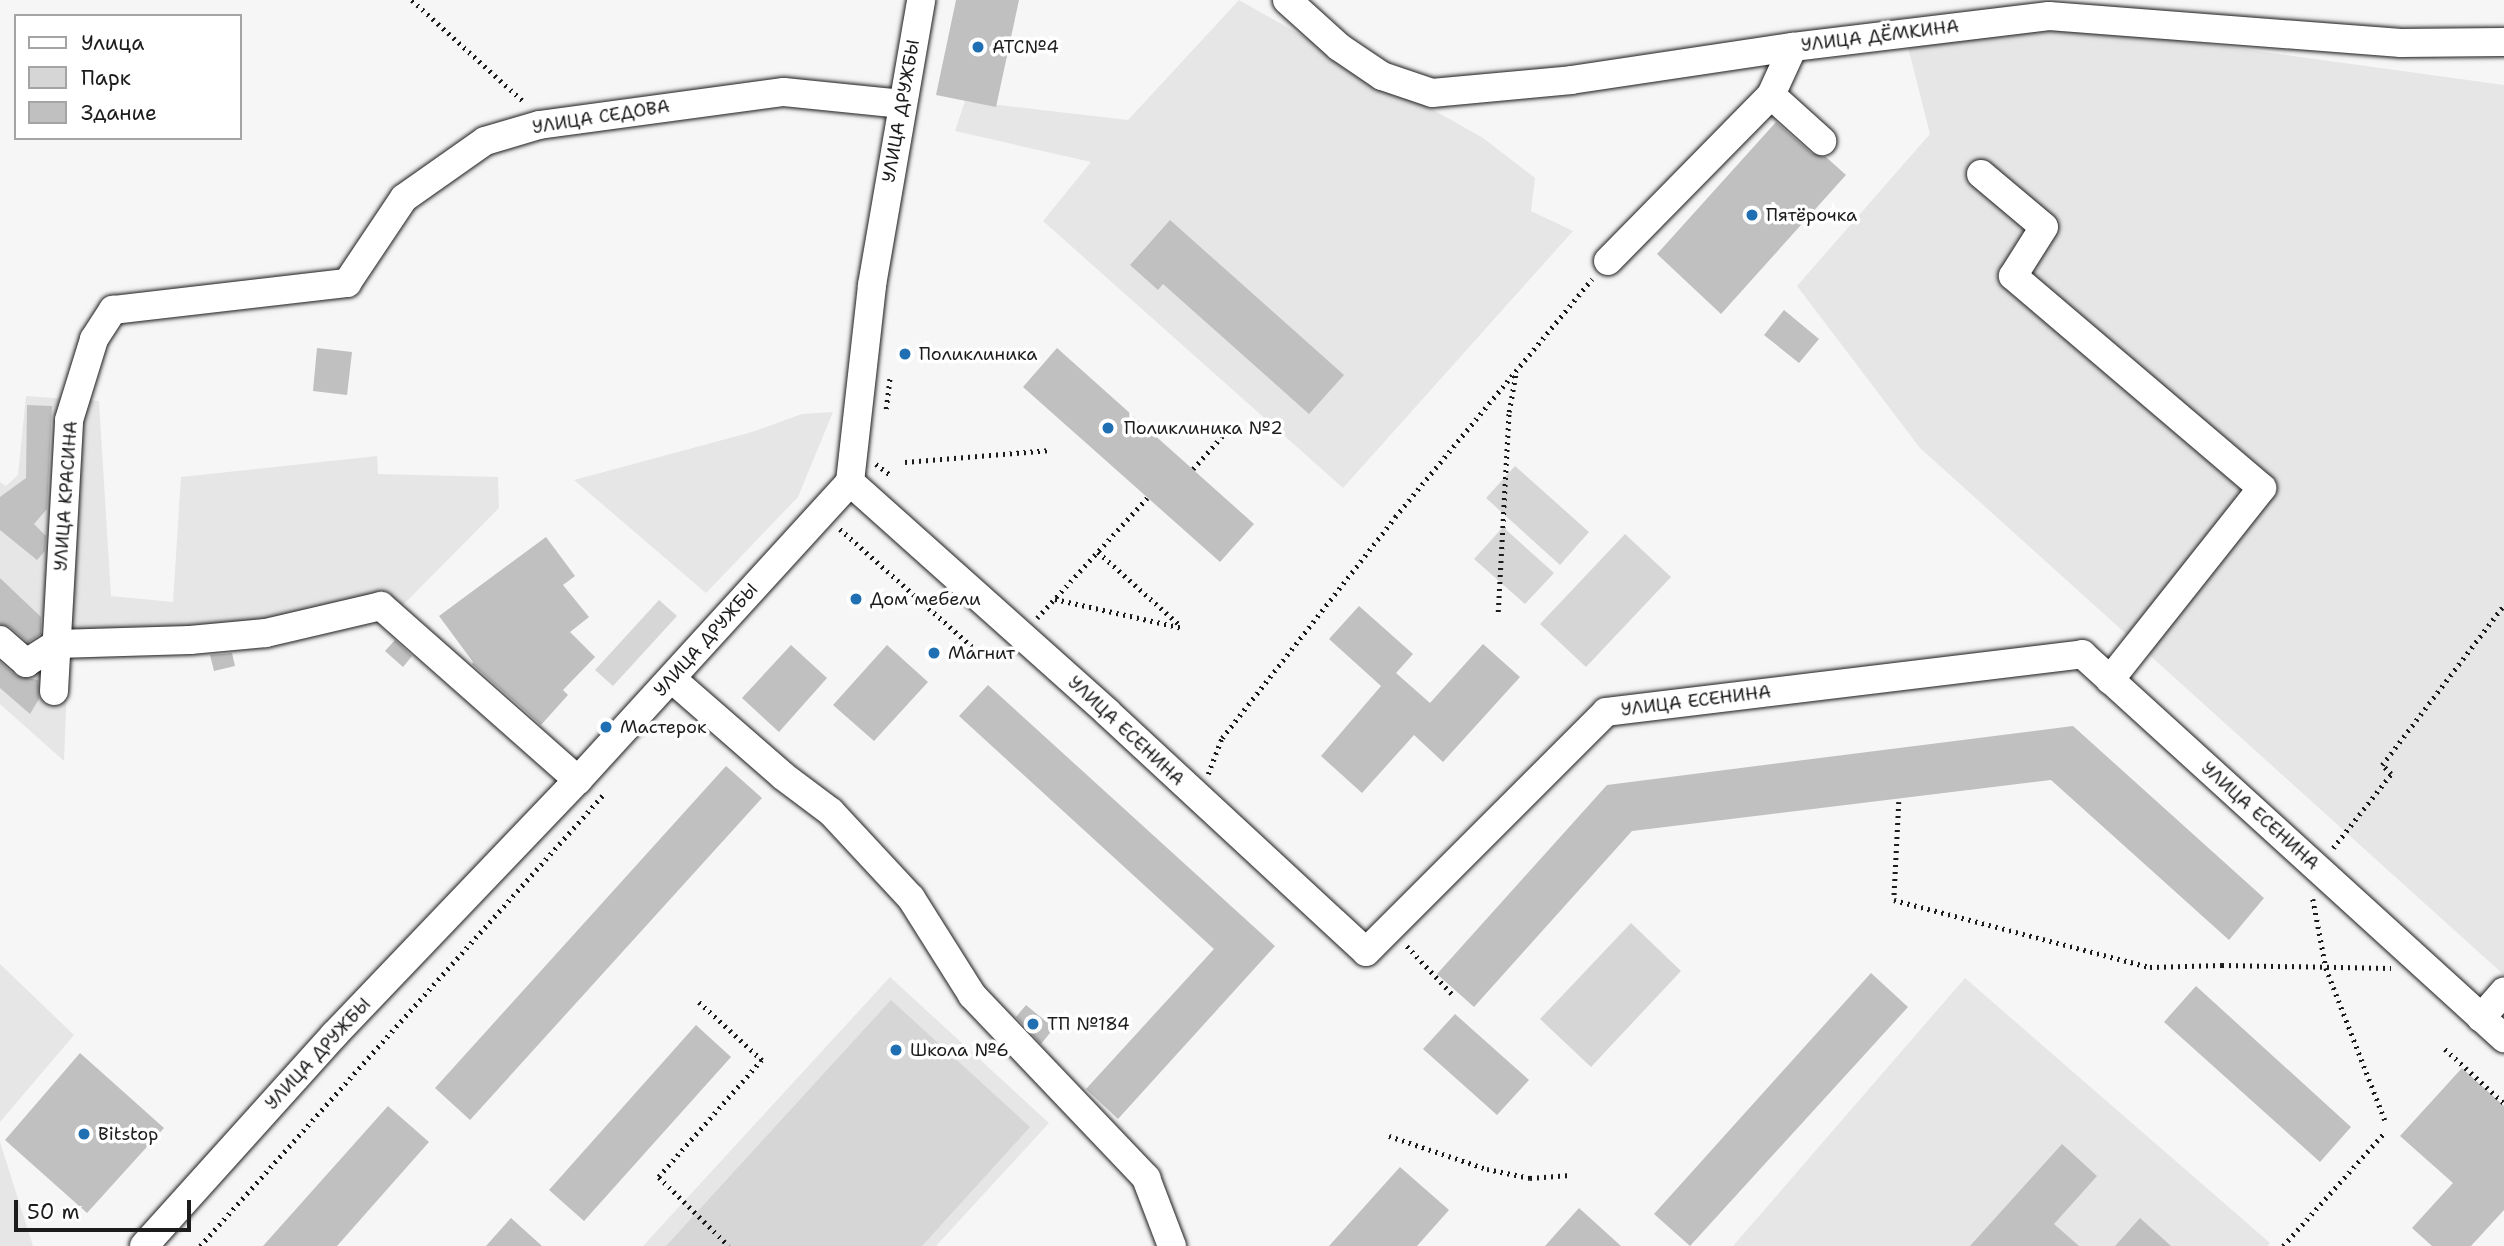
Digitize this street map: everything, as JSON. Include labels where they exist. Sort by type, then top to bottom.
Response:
[{"type":"street","name":"УЛИЦА ДРУЖБЫ","points":[[144,1246],[334,1035],[578,780],[850,482],[872,285],[921,0]]},
{"type":"street","name":"УЛИЦА ДЁМКИНА","points":[[1287,0],[1339,47],[1382,76],[1432,93],[1571,80],[1793,47],[2049,16],[2401,43],[2504,42]]},
{"type":"street","points":[[1608,261],[1771,95],[1793,47]]},
{"type":"street","name":"УЛИЦА СЕДОВА","points":[[113,310],[347,283],[404,198],[485,141],[539,125],[784,92],[902,104]]},
{"type":"street","points":[[1771,95],[1822,141]]},
{"type":"street","points":[[1981,174],[2044,227],[2013,276],[2262,488],[2110,680]]},
{"type":"street","name":"УЛИЦА КРАСИНА","points":[[54,691],[69,420],[94,339],[113,310]]},
{"type":"street","name":"УЛИЦА ЕСЕНИНА","points":[[850,482],[1366,952],[1606,712],[2082,654],[2317,856],[2427,969],[2504,1038]]},
{"type":"street","points":[[0,640],[26,663],[57,643],[190,640],[266,633],[381,606],[578,780]]},
{"type":"street","points":[[672,679],[783,776],[831,812],[911,898],[972,995],[1146,1178],[1172,1246]]},
{"type":"street","points":[[2481,1017],[2504,992]]},
{"type":"path","points":[[412,0],[525,103],[539,125]]},
{"type":"path","points":[[1199,798],[1223,738],[1395,517],[1608,261]]},
{"type":"path","points":[[1498,612],[1508,412],[1516,372]]},
{"type":"path","points":[[1193,469],[1231,426]]},
{"type":"path","points":[[905,462],[1051,450]]},
{"type":"path","points":[[874,463],[892,476]]},
{"type":"path","points":[[1021,635],[1147,498]]},
{"type":"path","points":[[840,529],[985,658]]},
{"type":"path","points":[[1055,599],[1183,628],[1098,552]]},
{"type":"path","points":[[2385,1120],[2326,968],[2317,856],[2391,774],[2382,765],[2504,605]]},
{"type":"path","points":[[1899,802],[1894,900],[2150,967],[2222,965],[2427,969]]},
{"type":"path","points":[[1390,928],[1452,995]]},
{"type":"path","points":[[699,1002],[762,1060],[659,1177],[729,1246]]},
{"type":"path","points":[[2445,1049],[2504,1103]]},
{"type":"path","points":[[2283,1246],[2383,1134]]},
{"type":"path","points":[[1389,1136],[1487,1169],[1530,1178],[1570,1175]]},
{"type":"shaded area","points":[[1239,0],[1483,138],[1535,178],[1531,211],[1573,231],[1343,488],[1043,221],[1091,162],[955,131],[965,101],[1128,120]]},
{"type":"shaded area","points":[[2025,19],[2504,85],[2504,975],[1920,448],[1797,286],[1930,134],[1908,47]]},
{"type":"shaded area","points":[[26,396],[99,401],[111,596],[173,602],[181,477],[377,456],[378,474],[498,477],[499,508],[398,610],[264,626],[69,631],[64,761],[0,704],[0,482],[6,486],[18,475]]},
{"type":"shaded area","points":[[833,412],[798,497],[706,593],[574,480],[752,432],[802,414]]},
{"type":"shaded area","points":[[0,964],[74,1035],[0,1122]]},
{"type":"shaded area","name":"Школа №6","points":[[890,977],[1049,1123],[936,1246],[643,1246]]},
{"type":"shaded area","points":[[1965,978],[2270,1243],[2268,1246],[1733,1246]]},
{"type":"shaded area","points":[[0,1142],[33,1246],[0,1246]]},
{"type":"green space","points":[[1515,466],[1589,532],[1560,565],[1486,498]]},
{"type":"green space","points":[[1503,527],[1554,573],[1525,604],[1474,559]]},
{"type":"green space","points":[[1625,534],[1671,577],[1586,667],[1540,624]]},
{"type":"green space","points":[[659,600],[677,616],[613,686],[595,670]]},
{"type":"green space","points":[[1631,923],[1681,971],[1591,1067],[1540,1019]]},
{"type":"green space","name":"Школа №6","points":[[891,1000],[1030,1127],[922,1246],[666,1246]]},
{"type":"building","name":"АТС№4","points":[[956,0],[1019,0],[996,107],[936,95]]},
{"type":"building","name":"Пятёрочка","points":[[1776,122],[1811,153],[1826,157],[1846,175],[1721,314],[1657,254]]},
{"type":"building","points":[[1170,220],[1344,375],[1309,414],[1163,284],[1158,290],[1130,265]]},
{"type":"building","points":[[1784,310],[1819,339],[1799,363],[1764,335]]},
{"type":"building","points":[[317,348],[352,352],[347,395],[313,391]]},
{"type":"building","name":"Поликлиника №2","points":[[1057,348],[1254,524],[1220,562],[1023,387]]},
{"type":"building","points":[[27,405],[52,406],[47,509],[34,524],[46,536],[45,551],[37,560],[0,530],[0,497],[26,478]]},
{"type":"building","points":[[546,537],[575,576],[563,585],[589,617],[570,632],[595,657],[563,690],[568,695],[541,725],[472,664],[439,616]]},
{"type":"building","points":[[0,578],[41,617],[41,634],[28,642],[10,627],[0,624]]},
{"type":"building","points":[[1359,606],[1413,654],[1396,673],[1430,703],[1483,644],[1520,677],[1443,762],[1414,735],[1362,793],[1321,756],[1381,686],[1329,639]]},
{"type":"building","points":[[395,640],[412,656],[403,667],[385,651]]},
{"type":"building","points":[[791,645],[827,678],[779,732],[742,698]]},
{"type":"building","points":[[887,645],[928,682],[874,741],[833,705]]},
{"type":"building","points":[[232,653],[235,666],[214,671],[210,655]]},
{"type":"building","points":[[0,662],[16,676],[38,680],[39,699],[30,714],[0,688]]},
{"type":"building","points":[[988,685],[1275,946],[1118,1119],[1086,1089],[1214,949],[959,716]]},
{"type":"building","points":[[2073,726],[2264,898],[2229,940],[2051,780],[1632,831],[1474,1007],[1437,974],[1607,785]]},
{"type":"building","points":[[726,766],[762,798],[470,1120],[435,1088]]},
{"type":"building","points":[[1871,973],[1908,1007],[1690,1246],[1654,1214]]},
{"type":"building","points":[[2196,986],[2351,1127],[2320,1162],[2164,1022]]},
{"type":"building","name":"ТП №184","points":[[1026,1005],[1054,1028],[1041,1044],[1016,1017]]},
{"type":"building","points":[[1455,1014],[1529,1080],[1497,1115],[1423,1049]]},
{"type":"building","points":[[696,1025],[731,1057],[584,1221],[549,1190]]},
{"type":"building","name":"Bitstop","points":[[80,1053],[164,1128],[87,1213],[5,1140]]},
{"type":"building","points":[[2462,1068],[2504,1106],[2504,1210],[2471,1246],[2432,1246],[2412,1228],[2453,1183],[2400,1136]]},
{"type":"building","points":[[388,1106],[429,1142],[337,1246],[263,1246]]},
{"type":"building","points":[[2062,1144],[2097,1176],[2054,1224],[2079,1246],[1970,1246]]},
{"type":"building","points":[[1400,1167],[1449,1210],[1417,1246],[1329,1246]]},
{"type":"building","points":[[1579,1208],[1621,1246],[1545,1246]]},
{"type":"building","points":[[511,1218],[542,1246],[486,1246]]},
{"type":"building","points":[[2140,1218],[2171,1246],[2115,1246]]},
{"type":"place","name":"АТС№4","points":[[978,47]]},
{"type":"place","name":"Пятёрочка","points":[[1752,215]]},
{"type":"place","name":"Поликлиника","points":[[905,354]]},
{"type":"place","name":"Поликлиника №2","points":[[1108,428]]},
{"type":"place","name":"Дом мебели","points":[[856,599]]},
{"type":"place","name":"Магнит","points":[[934,653]]},
{"type":"place","name":"Мастерок","points":[[606,727]]},
{"type":"place","name":"ТП №184","points":[[1033,1024]]},
{"type":"place","name":"Школа №6","points":[[896,1050]]},
{"type":"place","name":"Bitstop","points":[[84,1134]]}]
